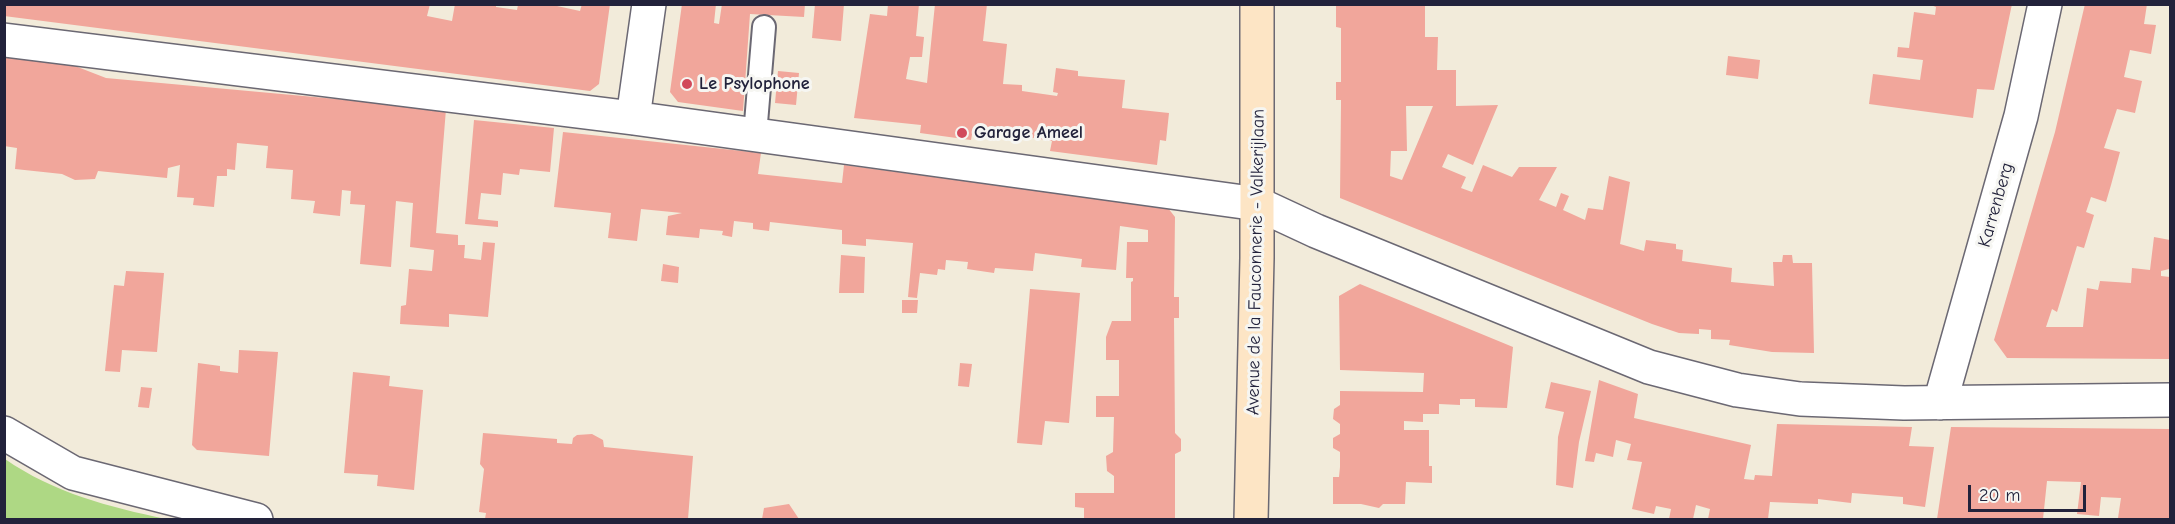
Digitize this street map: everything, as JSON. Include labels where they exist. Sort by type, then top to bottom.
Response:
[{"type":"street","points":[[633,118],[649,4]]},
{"type":"street","name":"Avenue de la Fauconnerie - Valkerijlaan","points":[[1251,519],[1258,204],[1257,4]]},
{"type":"street","name":"Karrenberg","points":[[1940,403],[2021,116],[2045,4]]},
{"type":"street","points":[[4,40],[633,118],[1258,204],[1649,367],[1737,390],[1800,399],[1940,403],[2170,400]]},
{"type":"street","points":[[4,433],[73,473],[256,519]]},
{"type":"lane","points":[[755,135],[764,27]]},
{"type":"green space","points":[[5,459],[62,490],[166,519],[5,519]]},
{"type":"building","points":[[4,4],[430,4],[427,16],[452,21],[455,4],[496,4],[496,7],[517,10],[518,5],[558,5],[580,11],[582,4],[610,4],[599,84],[590,91],[4,16]]},
{"type":"building","points":[[682,4],[716,4],[714,23],[719,24],[722,4],[805,4],[804,17],[750,14],[743,111],[678,102],[670,92]]},
{"type":"building","points":[[815,4],[844,4],[841,41],[812,38]]},
{"type":"building","points":[[888,4],[919,4],[916,36],[924,37],[922,57],[910,57],[906,79],[927,83],[935,4],[987,4],[983,41],[1007,44],[1003,84],[1022,85],[1022,91],[1057,96],[1058,93],[1053,92],[1056,68],[1078,71],[1078,76],[1125,80],[1122,108],[1169,113],[1166,141],[1160,140],[1157,165],[1050,151],[1052,141],[1016,135],[973,129],[971,140],[920,133],[921,125],[854,118],[870,14],[887,16]]},
{"type":"building","points":[[1425,4],[1425,37],[1438,37],[1437,70],[1456,70],[1456,106],[1498,105],[1473,165],[1448,154],[1442,167],[1466,177],[1461,188],[1472,192],[1483,165],[1512,177],[1519,167],[1557,167],[1539,200],[1556,207],[1561,193],[1569,196],[1563,210],[1585,220],[1588,208],[1603,210],[1609,176],[1630,182],[1620,244],[1644,251],[1646,240],[1676,244],[1676,249],[1683,250],[1682,261],[1732,268],[1731,282],[1774,286],[1773,262],[1782,262],[1783,255],[1792,255],[1793,263],[1812,263],[1814,353],[1772,352],[1729,345],[1730,340],[1711,339],[1711,330],[1699,329],[1699,334],[1679,333],[1340,198],[1341,100],[1336,100],[1336,82],[1341,82],[1341,28],[1336,27],[1336,6]],"holes":[[[1406,106],[1433,106],[1402,180],[1390,176],[1391,151],[1407,151]]]},
{"type":"building","points":[[1928,4],[2012,4],[1994,90],[1977,89],[1973,118],[1869,104],[1873,74],[1920,80],[1923,60],[1897,57],[1898,47],[1909,48],[1914,12],[1935,15],[1936,7]]},
{"type":"building","points":[[2085,4],[2147,4],[2144,24],[2156,25],[2151,54],[2130,50],[2124,77],[2142,81],[2135,113],[2117,109],[2104,148],[2120,152],[2106,202],[2091,197],[2086,212],[2094,215],[2084,248],[2077,246],[2057,312],[2052,309],[2046,327],[2083,327],[2087,288],[2098,290],[2100,281],[2131,283],[2132,268],[2150,270],[2154,237],[2170,240],[2169,269],[2161,271],[2161,276],[2170,277],[2170,359],[2007,358],[1994,340],[2055,132]]},
{"type":"building","points":[[4,56],[75,66],[106,78],[446,109],[436,233],[458,235],[458,245],[465,245],[464,258],[481,260],[483,242],[495,243],[488,317],[449,314],[449,327],[400,324],[401,306],[406,305],[409,269],[432,271],[434,250],[410,247],[413,203],[396,201],[391,267],[360,264],[365,205],[350,204],[351,191],[342,190],[340,216],[313,213],[315,201],[291,199],[293,170],[266,168],[268,146],[237,143],[235,170],[227,169],[227,176],[217,176],[214,207],[193,205],[194,198],[177,197],[180,165],[168,168],[167,178],[98,171],[95,179],[75,180],[62,174],[15,169],[17,148],[4,146]]},
{"type":"building","points":[[1728,56],[1760,60],[1758,79],[1726,75]]},
{"type":"building","points":[[778,71],[799,73],[796,105],[775,103]]},
{"type":"building","points":[[474,120],[554,128],[550,172],[520,169],[519,175],[503,173],[501,195],[481,193],[478,219],[498,221],[498,227],[465,224]]},
{"type":"building","points":[[563,132],[761,153],[758,174],[842,183],[844,165],[1168,208],[1175,217],[1174,297],[1179,297],[1179,318],[1174,318],[1175,433],[1181,439],[1181,451],[1175,454],[1175,519],[1084,519],[1084,508],[1075,507],[1075,493],[1114,493],[1114,476],[1107,471],[1106,456],[1113,452],[1114,417],[1096,417],[1096,396],[1119,396],[1119,360],[1106,360],[1106,337],[1112,321],[1131,321],[1131,282],[1133,278],[1126,278],[1127,242],[1148,242],[1148,230],[1120,226],[1116,270],[1081,267],[1082,259],[1035,253],[1033,271],[995,268],[994,273],[967,269],[968,262],[946,260],[945,270],[938,269],[937,275],[920,273],[917,298],[908,297],[913,243],[866,239],[866,246],[842,244],[842,230],[770,222],[769,231],[753,229],[753,223],[734,221],[732,237],[722,235],[723,231],[700,229],[699,238],[666,235],[668,216],[682,213],[641,209],[637,241],[608,238],[611,213],[554,207]]},
{"type":"building","points":[[841,255],[865,257],[864,293],[839,293]]},
{"type":"building","points":[[663,264],[679,267],[678,283],[661,281]]},
{"type":"building","points":[[126,271],[164,273],[157,352],[122,350],[120,372],[105,371],[114,285],[124,286]]},
{"type":"building","points":[[1360,284],[1513,347],[1507,408],[1475,407],[1475,399],[1460,399],[1460,405],[1439,404],[1439,414],[1423,414],[1423,422],[1404,421],[1404,430],[1429,430],[1429,466],[1432,466],[1432,483],[1406,482],[1405,504],[1383,504],[1379,508],[1361,504],[1333,504],[1333,477],[1339,477],[1340,452],[1333,448],[1333,438],[1340,434],[1340,424],[1333,419],[1334,409],[1340,405],[1340,391],[1423,392],[1424,373],[1340,370],[1339,296]]},
{"type":"building","points":[[1030,289],[1080,293],[1069,423],[1045,421],[1042,445],[1017,443]]},
{"type":"building","points":[[902,300],[918,300],[917,313],[902,313]]},
{"type":"building","points":[[239,350],[278,352],[269,456],[197,450],[192,445],[198,363],[220,366],[220,371],[238,373]]},
{"type":"building","points":[[960,363],[972,364],[969,387],[958,386]]},
{"type":"building","points":[[353,372],[390,376],[389,386],[423,390],[414,490],[377,486],[378,475],[344,473]]},
{"type":"building","points":[[1599,380],[1638,394],[1634,418],[1751,445],[1744,479],[1754,480],[1755,475],[1772,476],[1777,424],[1912,427],[1909,446],[1934,447],[1925,507],[1903,504],[1903,497],[1852,493],[1851,503],[1818,499],[1818,504],[1770,502],[1768,519],[1708,519],[1710,509],[1696,505],[1693,519],[1669,519],[1671,509],[1656,506],[1654,514],[1632,509],[1642,462],[1627,460],[1631,444],[1616,440],[1613,457],[1596,453],[1594,462],[1585,461]]},
{"type":"building","points":[[1551,382],[1591,391],[1579,442],[1573,488],[1556,485],[1558,437],[1564,412],[1545,408]]},
{"type":"building","points":[[141,387],[152,388],[149,408],[138,407]]},
{"type":"building","points":[[1951,427],[2170,429],[2170,519],[2118,518],[2121,498],[2101,497],[2099,516],[2077,514],[2081,482],[2047,481],[2043,519],[1937,519]]},
{"type":"building","points":[[483,433],[557,439],[557,443],[572,444],[573,438],[577,435],[592,434],[603,440],[604,447],[693,456],[688,519],[485,519],[486,513],[479,512],[484,469],[480,464]]},
{"type":"building","points":[[789,504],[799,519],[762,519],[764,508]]},
{"type":"place","name":"Le Psylophone","points":[[687,84]]},
{"type":"place","name":"Garage Ameel","points":[[962,133]]}]
